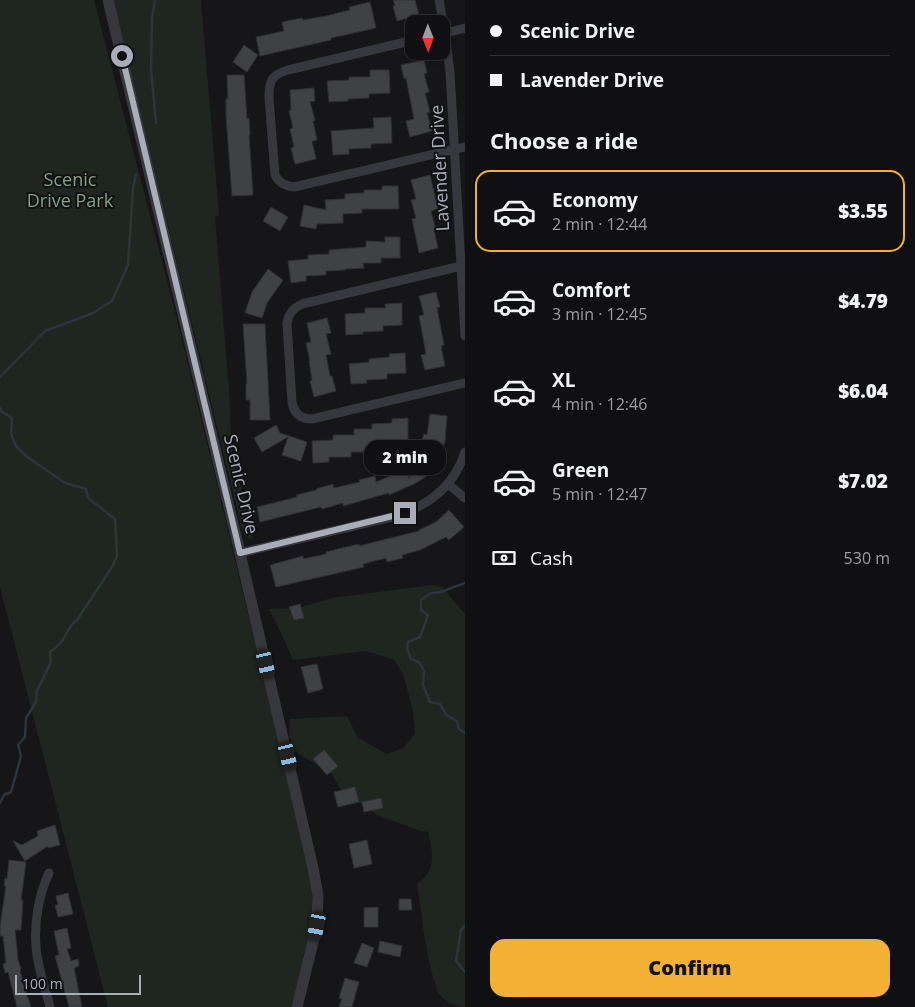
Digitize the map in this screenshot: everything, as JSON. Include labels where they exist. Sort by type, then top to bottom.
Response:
[{"type":"street","name":"Scenic Drive","points":[[108,0],[313,868],[318,896],[317,926],[297,1007]]},
{"type":"street","name":"Lavender Drive","points":[[439,0],[441,15]]},
{"type":"street","points":[[450,31],[465,28]]},
{"type":"street","points":[[405,42],[288,70],[281,72],[272,79],[269,88],[269,98],[275,175],[278,181],[283,185],[294,187],[465,147]]},
{"type":"street","name":"Lavender Drive","points":[[448,60],[465,336]]},
{"type":"street","points":[[461,266],[302,304],[290,313],[286,324],[292,402],[295,412],[300,417],[306,419],[465,383]]},
{"type":"street","points":[[240,553],[405,513],[424,505],[448,484],[465,452]]},
{"type":"street","points":[[448,484],[465,498]]},
{"type":"street","points":[[49,873],[44,884],[35,930],[36,948],[50,1007]]},
{"type":"green space","name":"Scenic Drive Park","points":[[0,0],[94,0],[177,319],[288,779],[311,885],[314,915],[309,944],[291,1007],[108,1007],[0,587]]},
{"type":"green space","points":[[113,0],[201,0],[219,215],[215,217],[230,403],[231,447],[253,538],[249,539],[243,533]]},
{"type":"green space","points":[[432,585],[442,587],[465,614],[465,1007],[446,1001],[436,987],[432,975],[417,884],[431,867],[432,854],[428,832],[377,815],[340,789],[332,774],[294,751],[289,737],[290,719],[347,716],[358,738],[387,754],[403,748],[415,734],[413,711],[403,674],[394,660],[366,651],[293,660],[269,609],[298,608],[332,598]]},
{"type":"building","points":[[393,0],[415,0],[419,15],[405,15],[405,19],[397,21],[393,6],[395,6]]},
{"type":"building","points":[[370,2],[376,28],[260,56],[256,37],[284,31],[282,22],[326,16],[350,10],[349,7]]},
{"type":"building","points":[[244,45],[258,55],[247,72],[233,62]]},
{"type":"building","points":[[424,60],[427,73],[424,74],[429,92],[425,93],[430,112],[427,113],[432,131],[410,137],[406,121],[414,119],[406,78],[404,79],[401,65]]},
{"type":"building","points":[[370,70],[389,70],[390,93],[369,94],[369,98],[329,102],[327,81],[349,80],[349,77],[370,77]]},
{"type":"building","points":[[227,75],[244,75],[247,119],[249,118],[253,195],[232,196],[226,115],[226,99],[228,99]]},
{"type":"building","points":[[314,88],[315,101],[310,102],[315,120],[313,121],[317,140],[312,141],[316,159],[295,164],[291,148],[294,147],[290,129],[293,128],[289,111],[291,110],[290,90]]},
{"type":"building","points":[[391,117],[392,143],[371,144],[371,148],[349,149],[349,154],[333,155],[331,131],[374,128],[373,118]]},
{"type":"building","points":[[430,175],[438,209],[431,211],[438,248],[419,253],[412,219],[416,218],[411,200],[416,199],[411,180]]},
{"type":"building","points":[[382,186],[398,186],[399,209],[362,209],[362,213],[343,214],[343,223],[317,224],[316,229],[300,226],[304,205],[326,210],[325,200],[345,199],[345,194],[364,193],[364,190],[382,190]]},
{"type":"building","points":[[271,207],[288,217],[280,231],[263,221]]},
{"type":"building","points":[[385,237],[400,237],[400,258],[381,258],[381,263],[363,263],[364,268],[326,271],[326,275],[306,276],[306,281],[291,283],[288,261],[308,259],[308,255],[329,254],[329,250],[366,247],[366,241],[385,242]]},
{"type":"building","points":[[268,269],[283,280],[267,303],[262,318],[245,313],[252,292]]},
{"type":"building","points":[[436,292],[440,307],[437,308],[444,345],[441,346],[445,366],[425,370],[421,355],[426,354],[419,316],[424,315],[419,296]]},
{"type":"building","points":[[402,303],[402,325],[383,326],[383,331],[346,335],[345,314],[365,313],[365,308],[386,308],[385,304]]},
{"type":"building","points":[[327,318],[331,333],[326,334],[331,354],[326,355],[330,376],[332,376],[336,391],[314,397],[310,381],[312,380],[310,361],[306,343],[311,342],[307,323]]},
{"type":"building","points":[[243,324],[265,324],[270,420],[250,420],[250,400],[246,400],[247,384]]},
{"type":"building","points":[[405,353],[406,373],[387,374],[387,379],[366,380],[367,383],[351,384],[349,364],[369,362],[369,359],[390,357],[389,354]]},
{"type":"building","points":[[430,414],[447,416],[445,441],[440,456],[419,449],[424,434],[427,435]]},
{"type":"building","points":[[408,418],[408,441],[389,441],[389,446],[369,447],[369,452],[351,452],[351,457],[329,457],[329,462],[313,463],[312,441],[333,440],[333,435],[354,435],[354,429],[372,429],[372,424],[392,423],[392,419]]},
{"type":"building","points":[[276,425],[280,433],[307,442],[301,461],[282,455],[288,437],[262,452],[254,438]]},
{"type":"building","points":[[418,454],[430,474],[414,484],[389,495],[389,493],[343,506],[343,503],[322,509],[321,507],[260,522],[257,507],[297,497],[296,495],[333,484],[334,488],[360,482],[359,480],[375,476],[376,482],[409,468],[409,479]]},
{"type":"building","points":[[449,510],[464,527],[449,540],[446,537],[420,550],[402,555],[403,558],[387,562],[386,558],[363,564],[364,567],[276,587],[270,565],[303,556],[303,559],[326,554],[326,552],[342,548],[359,544],[359,546],[419,531],[436,522]]},
{"type":"building","points":[[300,604],[304,618],[294,620],[289,607]]},
{"type":"building","points":[[317,664],[323,689],[308,693],[301,667]]},
{"type":"building","points":[[324,750],[338,766],[327,775],[313,759]]},
{"type":"building","points":[[355,787],[359,802],[338,807],[334,792]]},
{"type":"building","points":[[381,798],[383,808],[364,812],[362,802]]},
{"type":"building","points":[[55,825],[60,845],[48,848],[48,846],[25,861],[13,841],[22,845],[38,836],[37,831]]},
{"type":"building","points":[[367,840],[372,864],[354,868],[349,844]]},
{"type":"building","points":[[9,860],[26,862],[21,900],[23,900],[21,930],[15,930],[20,970],[31,1007],[17,1007],[8,972],[5,973],[3,964],[6,963],[3,936],[0,936],[0,926],[6,886],[4,886],[5,878],[7,879]]},
{"type":"building","points":[[68,893],[73,914],[58,917],[55,905],[58,905],[56,896]]},
{"type":"building","points":[[399,899],[411,899],[412,910],[399,910]]},
{"type":"building","points":[[378,907],[378,927],[364,927],[364,908]]},
{"type":"building","points":[[67,928],[71,948],[67,949],[71,961],[78,959],[79,966],[74,968],[82,1007],[69,1007],[55,956],[59,955],[54,931]]},
{"type":"building","points":[[380,941],[402,946],[400,957],[378,952]]},
{"type":"building","points":[[362,943],[374,948],[367,967],[354,963]]},
{"type":"building","points":[[345,978],[359,982],[352,1007],[339,1007],[342,999],[339,998]]},
{"type":"waterway","points":[[155,0],[152,18],[151,69],[156,123]]},
{"type":"waterway","points":[[0,377],[45,331],[91,314],[112,301],[128,265],[133,188],[136,174]]},
{"type":"waterway","points":[[0,408],[1,411],[12,418],[11,434],[16,446],[26,456],[65,483],[86,489],[88,498],[115,519],[117,556],[112,567],[77,620],[70,627],[61,642],[50,652],[51,662],[37,691],[36,702],[26,718],[25,737],[18,745],[21,756],[11,792],[4,795],[0,803]]},
{"type":"waterway","points":[[465,583],[441,592],[431,593],[421,600],[421,610],[428,615],[420,637],[408,642],[407,649],[411,659],[419,662],[424,671],[423,685],[430,702],[440,704],[446,715],[457,721],[459,729],[465,733]]},
{"type":"waterway","points":[[465,925],[461,930],[456,961],[465,972]]},
{"type":"route","points":[[122,56],[240,553],[405,513]]}]
